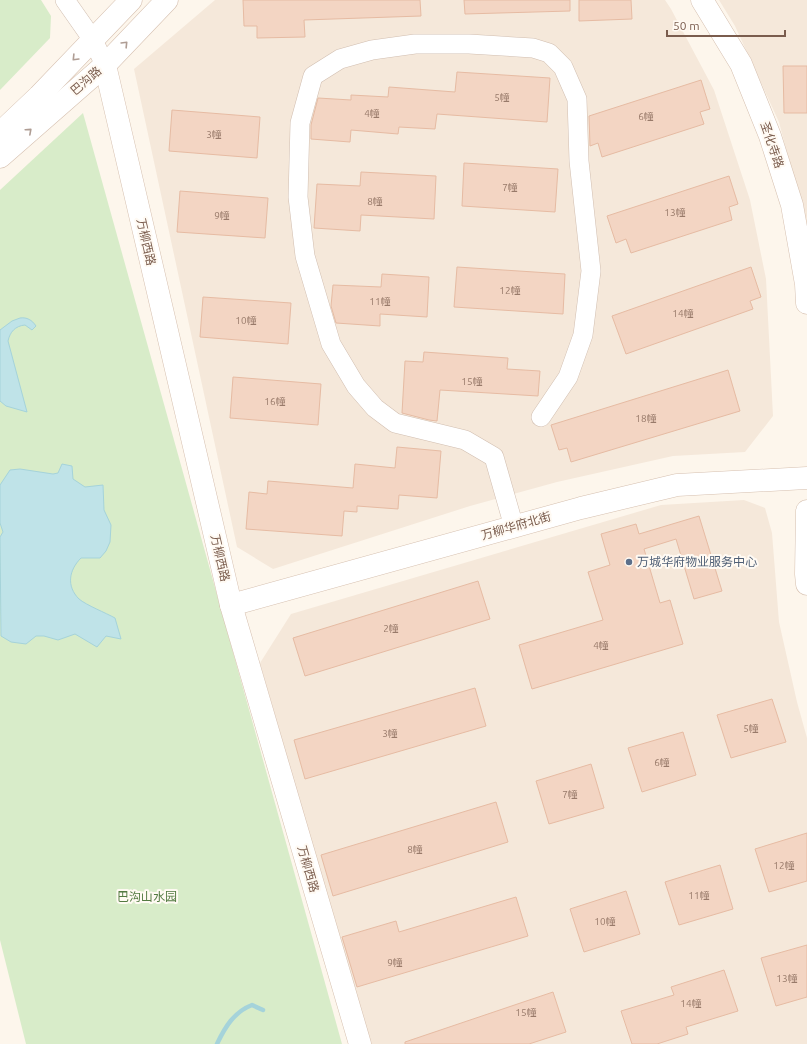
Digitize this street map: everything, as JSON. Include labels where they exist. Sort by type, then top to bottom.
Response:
[{"type":"street","points":[[65,0],[93,40],[104,65]]},
{"type":"street","name":"巴沟路","points":[[0,133],[39,96],[131,0]]},
{"type":"street","name":"巴沟路","points":[[0,157],[104,65],[167,0]]},
{"type":"street","name":"圣化寺路","points":[[702,0],[741,64],[770,136],[792,205],[806,284],[807,302]]},
{"type":"street","points":[[514,527],[494,457],[465,440],[395,423],[375,408],[356,386],[331,344],[305,256],[298,197],[300,123],[313,76],[340,59],[372,50],[415,44],[469,44],[533,48],[549,53],[563,68],[577,98],[579,161],[591,271],[583,335],[568,377],[541,417]]},
{"type":"street","name":"万柳西路","points":[[104,65],[231,606],[360,1044]]},
{"type":"street","name":"万柳华府北街","points":[[231,606],[581,508],[677,485],[807,478]]},
{"type":"street","points":[[807,512],[807,584]]},
{"type":"shaded area","points":[[215,0],[665,0],[714,90],[750,200],[766,279],[773,416],[745,452],[673,456],[557,482],[470,506],[273,569],[237,547],[134,69]]},
{"type":"shaded area","points":[[719,0],[807,0],[807,230],[779,122],[735,26]]},
{"type":"shaded area","points":[[744,500],[765,508],[772,533],[779,622],[797,702],[807,738],[807,1044],[370,1044],[260,663],[291,614],[661,505]]},
{"type":"green space","points":[[0,0],[41,0],[51,16],[50,38],[0,90]]},
{"type":"green space","name":"巴沟山水园","points":[[83,113],[342,1044],[26,1044],[0,940],[0,190]]},
{"type":"water","points":[[20,318],[29,319],[36,326],[32,330],[25,325],[16,328],[10,335],[8,341],[27,412],[6,406],[0,401],[0,330],[12,321]]},
{"type":"water","points":[[62,464],[72,466],[73,479],[85,487],[103,485],[104,510],[111,525],[110,542],[106,551],[100,558],[81,558],[74,568],[71,578],[72,589],[79,599],[115,618],[121,639],[106,636],[97,647],[75,634],[58,640],[44,636],[36,636],[26,644],[11,642],[1,636],[0,537],[3,532],[0,523],[0,485],[10,470],[20,469],[53,474],[58,473]]},
{"type":"building","points":[[243,0],[420,0],[421,16],[304,20],[305,37],[257,38],[257,26],[244,26]]},
{"type":"building","points":[[464,0],[570,0],[570,11],[465,14]]},
{"type":"building","points":[[579,0],[631,0],[632,19],[579,21]]},
{"type":"building","points":[[783,66],[807,66],[807,113],[784,113]]},
{"type":"building","points":[[457,72],[550,78],[547,122],[437,114],[435,129],[399,127],[398,134],[351,130],[350,142],[311,139],[311,125],[318,98],[351,100],[351,95],[388,97],[389,87],[455,92]]},
{"type":"building","points":[[701,80],[710,109],[700,112],[704,124],[602,157],[598,143],[590,146],[589,116]]},
{"type":"building","points":[[172,110],[260,117],[257,158],[169,151]]},
{"type":"building","points":[[464,163],[558,169],[555,212],[462,206]]},
{"type":"building","points":[[361,172],[436,176],[434,219],[361,215],[360,231],[314,228],[317,184],[360,186]]},
{"type":"building","points":[[729,176],[738,204],[729,207],[732,220],[631,253],[626,239],[616,243],[607,216]]},
{"type":"building","points":[[180,191],[268,198],[265,238],[177,232]]},
{"type":"building","points":[[457,267],[565,274],[563,314],[454,307]]},
{"type":"building","points":[[751,267],[761,297],[750,301],[753,309],[626,354],[612,316]]},
{"type":"building","points":[[382,274],[429,277],[427,317],[380,314],[380,326],[336,323],[331,306],[333,285],[381,287]]},
{"type":"building","points":[[203,297],[291,303],[288,344],[200,337]]},
{"type":"building","points":[[424,352],[508,358],[507,369],[540,371],[538,396],[440,390],[437,421],[402,413],[405,361],[423,362]]},
{"type":"building","points":[[728,370],[740,411],[571,462],[567,448],[559,450],[551,425]]},
{"type":"building","points":[[233,377],[321,384],[318,425],[230,418]]},
{"type":"building","points":[[397,447],[441,451],[437,498],[399,495],[398,509],[357,506],[357,512],[344,511],[342,536],[246,529],[249,492],[267,494],[268,481],[353,488],[355,464],[395,468]]},
{"type":"building","points":[[699,516],[722,591],[694,599],[676,539],[644,549],[660,603],[670,600],[683,644],[532,689],[519,645],[603,620],[588,572],[610,565],[601,534],[636,524],[639,534]]},
{"type":"building","points":[[478,581],[490,619],[305,676],[293,638]]},
{"type":"building","points":[[475,688],[486,726],[305,779],[294,740]]},
{"type":"building","points":[[772,699],[786,742],[731,758],[717,715]]},
{"type":"building","points":[[683,732],[696,775],[642,792],[628,748]]},
{"type":"building","points":[[591,764],[604,808],[549,824],[536,781]]},
{"type":"building","points":[[496,802],[508,842],[333,896],[321,855]]},
{"type":"building","points":[[807,833],[807,881],[769,892],[755,849]]},
{"type":"building","points":[[720,865],[733,909],[679,925],[665,882]]},
{"type":"building","points":[[626,891],[640,934],[584,952],[570,909]]},
{"type":"building","points":[[516,897],[528,936],[357,987],[342,937],[396,921],[399,932]]},
{"type":"building","points":[[807,945],[807,997],[776,1006],[761,958]]},
{"type":"building","points":[[724,970],[738,1011],[686,1027],[688,1034],[657,1044],[632,1044],[621,1011],[674,995],[671,987]]},
{"type":"building","points":[[553,992],[566,1032],[529,1044],[405,1044],[405,1042]]},
{"type":"waterway","points":[[217,1044],[227,1026],[240,1012],[252,1005],[263,1010]]},
{"type":"place","name":"万城华府物业服务中心","points":[[629,562]]}]
